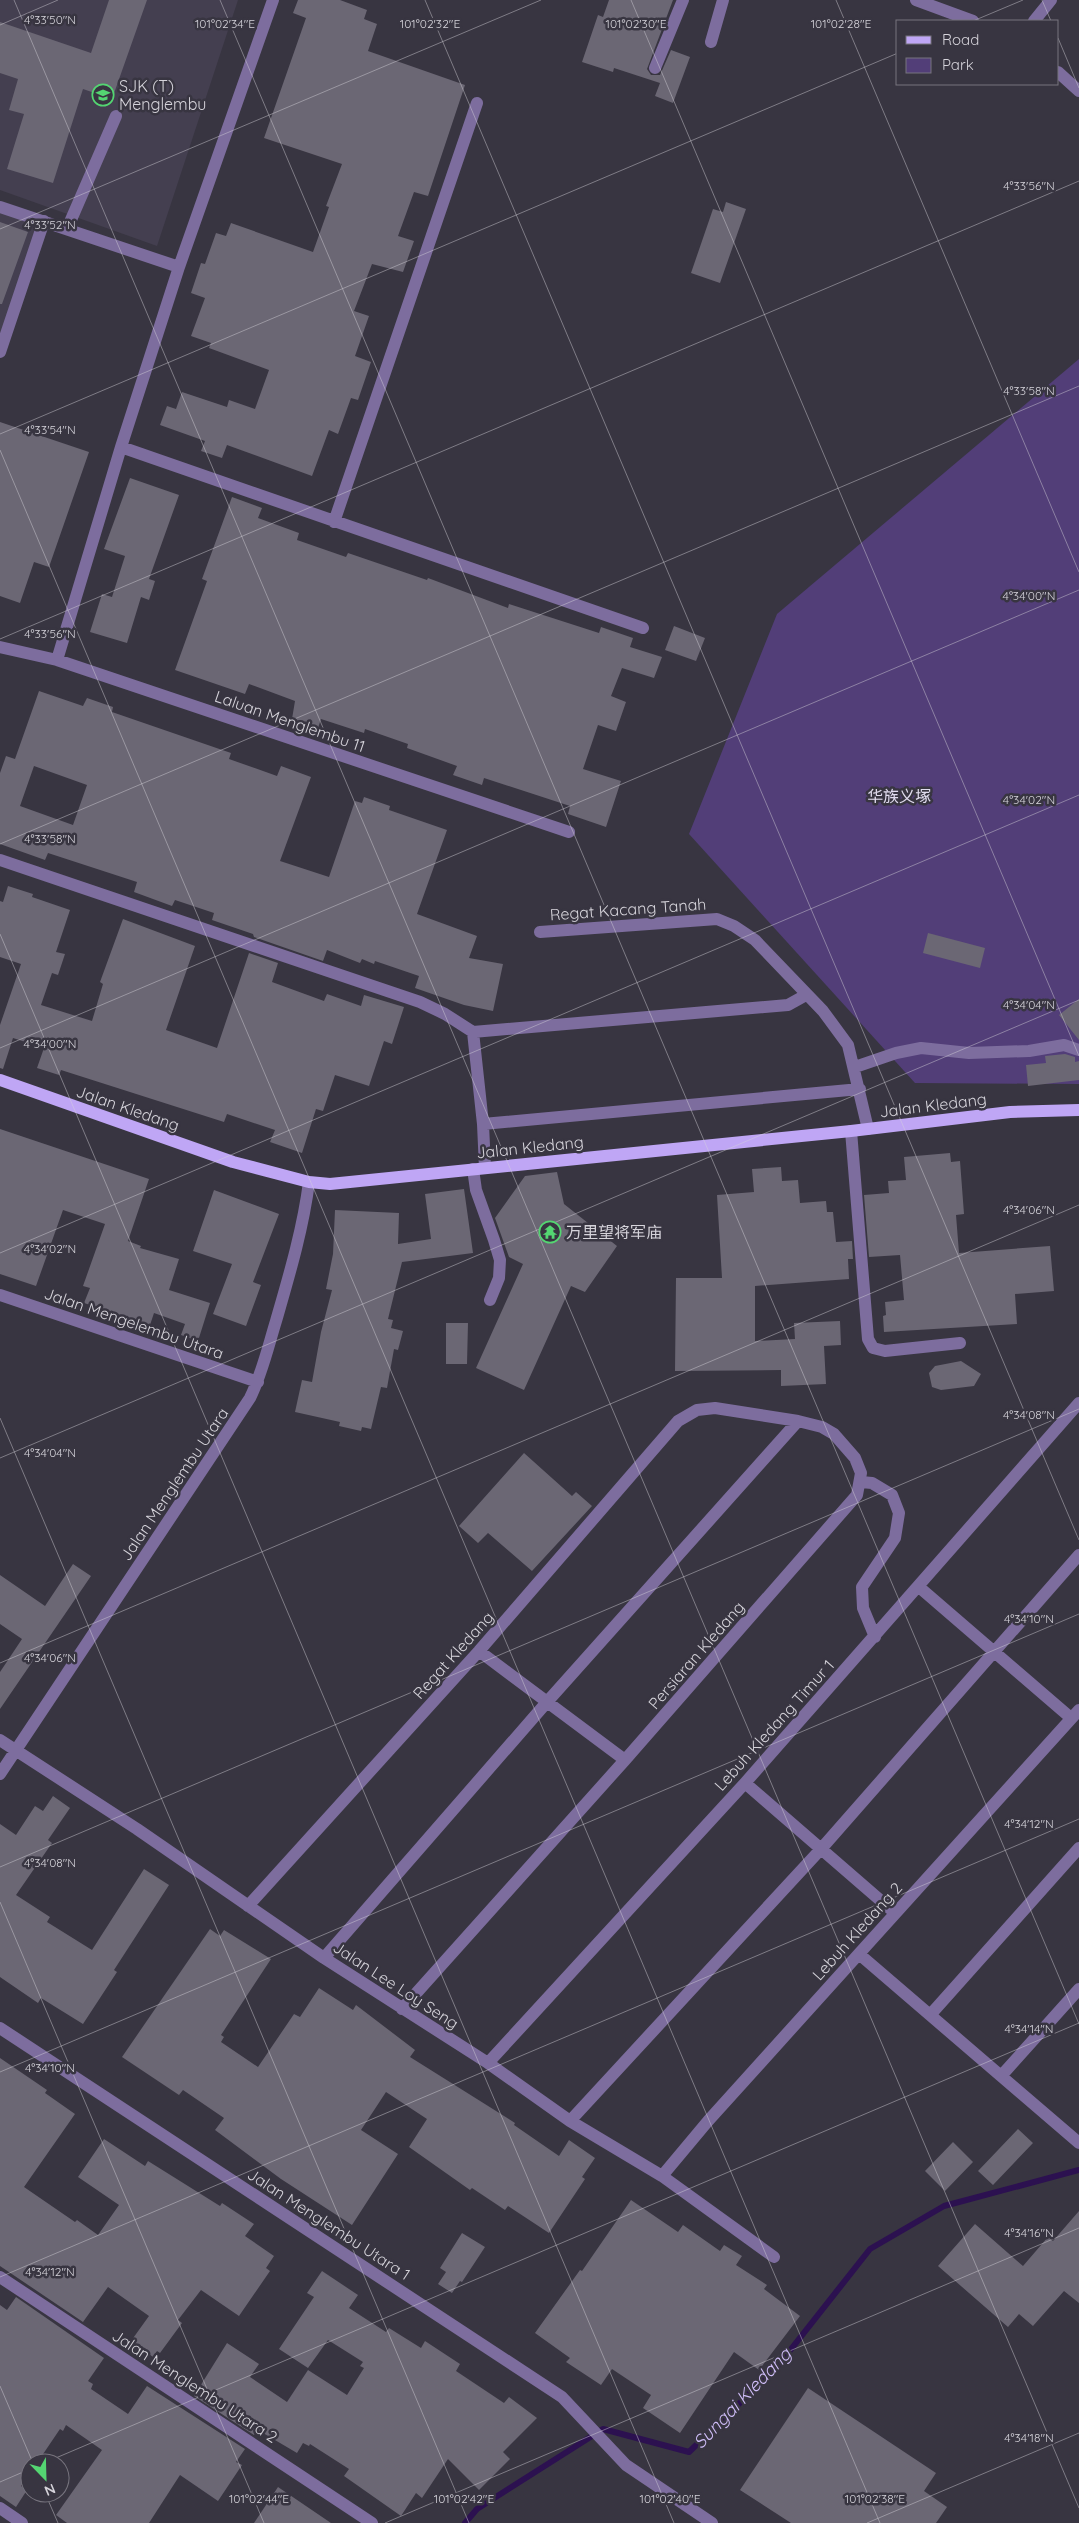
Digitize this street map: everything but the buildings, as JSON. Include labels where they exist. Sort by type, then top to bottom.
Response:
[{"type":"main road","name":"Jalan Kledang","points":[[0,1080],[233,1162],[309,1182],[330,1184],[851,1131],[1010,1112],[1079,1110]]},
{"type":"street","points":[[57,660],[121,446],[179,267],[273,0]]},
{"type":"street","points":[[655,68],[683,0]]},
{"type":"street","points":[[711,42],[723,0]]},
{"type":"street","points":[[916,0],[932,3],[971,20]]},
{"type":"street","points":[[1035,20],[1051,0]]},
{"type":"street","points":[[1059,73],[1079,91]]},
{"type":"street","points":[[334,522],[477,103]]},
{"type":"street","points":[[67,229],[116,116]]},
{"type":"street","points":[[0,206],[179,267]]},
{"type":"street","points":[[0,352],[44,221]]},
{"type":"street","points":[[121,446],[334,522],[643,628]]},
{"type":"street","name":"Laluan Menglembu 11","points":[[0,647],[57,660],[569,832]]},
{"type":"street","points":[[0,860],[420,1002],[445,1014],[473,1032],[788,1005],[806,995]]},
{"type":"street","name":"Regat Kacang Tanah","points":[[540,932],[717,919],[734,926],[755,940],[806,995],[824,1011],[848,1045],[855,1067],[868,1129]]},
{"type":"street","points":[[473,1032],[483,1124],[476,1190],[500,1260],[500,1278],[490,1300]]},
{"type":"street","points":[[855,1067],[896,1053],[922,1048],[977,1052],[1029,1051],[1064,1045],[1079,1050]]},
{"type":"street","points":[[483,1124],[860,1089]]},
{"type":"street","points":[[851,1131],[868,1338],[873,1348],[885,1351],[960,1343]]},
{"type":"street","name":"Jalan Menglembu Utara","points":[[0,1774],[250,1398],[258,1382],[283,1296],[306,1207],[309,1182]]},
{"type":"street","name":"Jalan Mengelembu Utara","points":[[0,1295],[258,1382]]},
{"type":"street","name":"Lebuh Kledang Timur 1","points":[[488,2063],[745,1783],[1079,1403]]},
{"type":"street","name":"Regat Kledang","points":[[248,1906],[479,1651],[678,1421],[697,1410],[714,1408],[798,1421]]},
{"type":"street","points":[[324,1958],[547,1702],[798,1421],[822,1427],[834,1434],[855,1458],[862,1473],[862,1482],[872,1483],[892,1495],[899,1513],[895,1538],[862,1587],[863,1608],[875,1637]]},
{"type":"street","name":"Persiaran Kledang","points":[[402,2009],[847,1509],[857,1495],[862,1482]]},
{"type":"street","points":[[570,2120],[821,1849],[1079,1555]]},
{"type":"street","points":[[920,1586],[994,1651],[1075,1714]]},
{"type":"street","points":[[479,1651],[625,1760]]},
{"type":"street","name":"Lebuh Kledang 2","points":[[662,2176],[708,2121],[1075,1714]]},
{"type":"street","name":"Jalan Lee Loy Seng","points":[[0,1740],[137,1829],[324,1958],[488,2063],[570,2120],[662,2176],[774,2257]]},
{"type":"street","points":[[745,1783],[895,1913]]},
{"type":"street","points":[[931,2014],[1079,1848]]},
{"type":"street","points":[[859,1954],[1079,2142]]},
{"type":"street","points":[[1002,2075],[1076,1998]]},
{"type":"street","name":"Jalan Menglembu Utara 1","points":[[0,2028],[562,2398],[585,2419],[626,2465],[712,2523]]},
{"type":"street","name":"Jalan Menglembu Utara 2","points":[[0,2277],[372,2523]]},
{"type":"street","points":[[0,2508],[22,2523]]},
{"type":"shaded area","name":"SJK (T) Menglembu","points":[[0,0],[238,0],[157,246],[0,190]]},
{"type":"shaded area","points":[[0,207],[40,221],[0,341]]},
{"type":"green space","name":"华族义塚","points":[[1079,359],[1079,1084],[915,1083],[689,834],[777,614]]},
{"type":"waterway","name":"Sungai Kledang","points":[[465,2523],[477,2509],[603,2429],[689,2452],[777,2367],[870,2249],[944,2206],[1079,2170]]},
{"type":"place","name":"SJK (T) Menglembu","points":[[103,95]]},
{"type":"place","name":"万里望将军庙","points":[[550,1232]]}]
